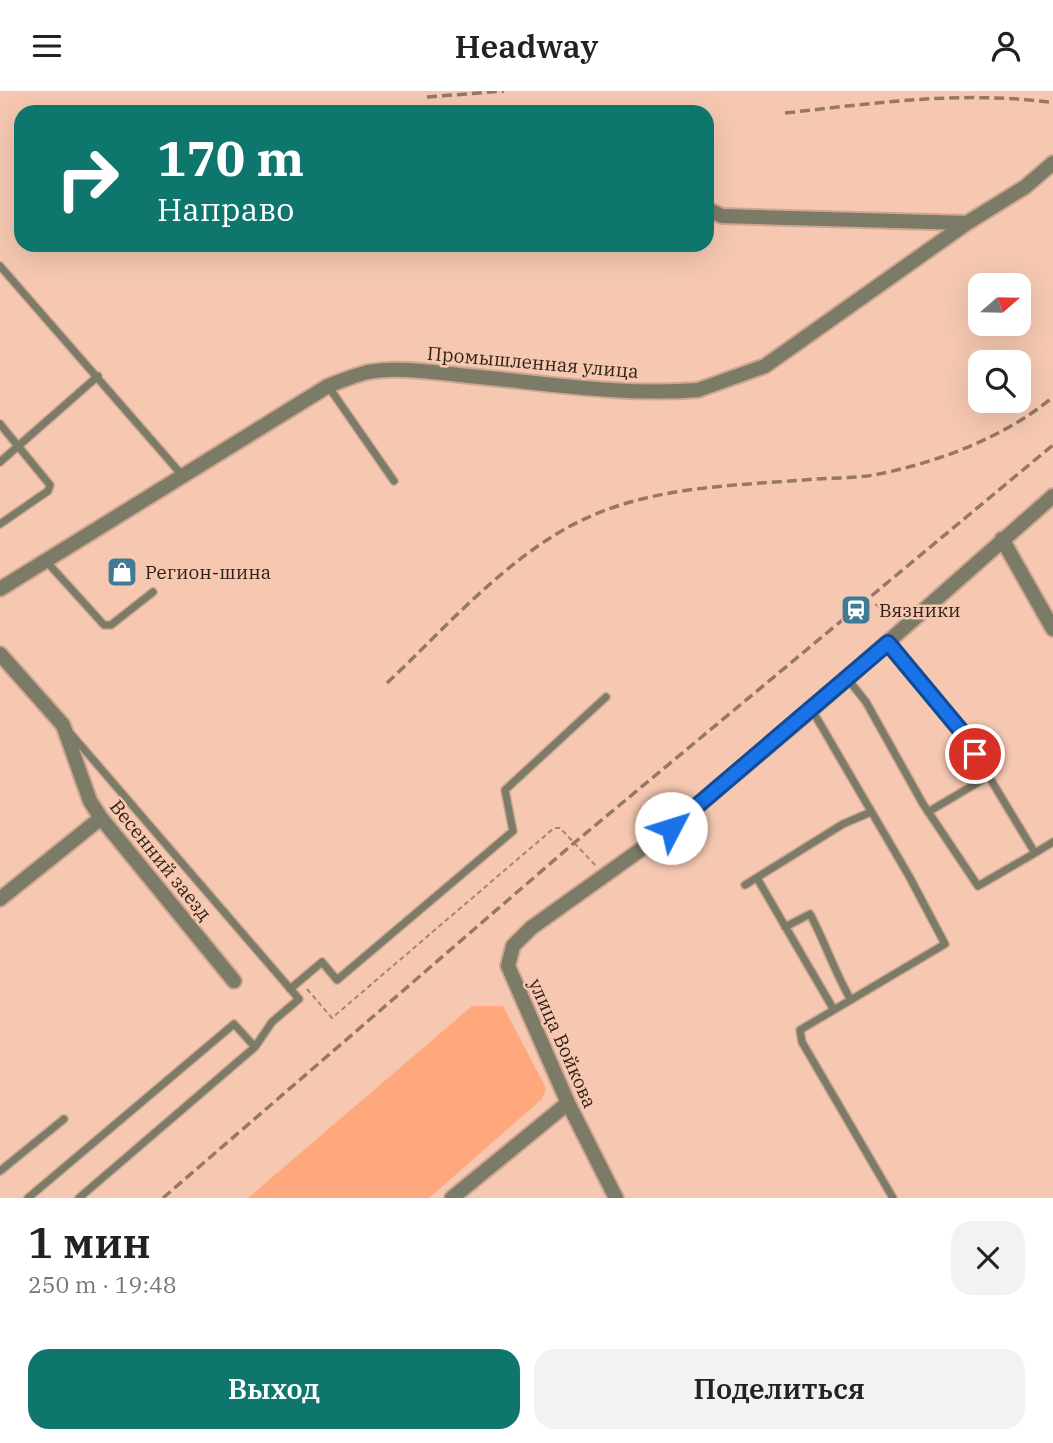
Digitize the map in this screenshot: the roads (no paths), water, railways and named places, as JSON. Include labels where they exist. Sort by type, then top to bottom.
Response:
[{"type":"street","name":"Промышленная улица","points":[[0,589],[328,386],[371,372],[425,372],[643,392],[698,390],[765,366],[967,223],[1025,187],[1053,163]]},
{"type":"street","points":[[714,212],[722,216],[967,223]]},
{"type":"street","name":"улица Войкова","points":[[616,1198],[568,1103],[508,966],[513,946],[531,928],[671,828],[811,710],[1053,496]]},
{"type":"street","points":[[1002,539],[1053,629]]},
{"type":"street","name":"Весенний заезд","points":[[0,654],[64,725],[90,801],[101,818],[234,981]]},
{"type":"street","points":[[0,899],[101,818]]},
{"type":"street","points":[[452,1198],[568,1103]]},
{"type":"lane","points":[[0,266],[182,475]]},
{"type":"lane","points":[[0,463],[98,376]]},
{"type":"lane","points":[[328,386],[394,481]]},
{"type":"lane","points":[[0,424],[50,485],[48,491],[0,524]]},
{"type":"lane","points":[[45,561],[104,625],[111,625],[153,592]]},
{"type":"lane","points":[[892,639],[962,732],[1035,853]]},
{"type":"lane","points":[[847,678],[866,702],[928,812],[978,886],[1053,842]]},
{"type":"lane","points":[[290,989],[322,962],[337,980],[513,831],[505,790],[606,697]]},
{"type":"lane","points":[[811,710],[945,944],[800,1030],[802,1042],[893,1198]]},
{"type":"lane","points":[[64,725],[299,999],[272,1022],[254,1047],[79,1198]]},
{"type":"lane","points":[[928,812],[989,776]]},
{"type":"lane","points":[[745,885],[844,824],[871,812]]},
{"type":"lane","points":[[757,878],[834,1010]]},
{"type":"lane","points":[[785,927],[810,914],[836,964],[839,979],[852,1000]]},
{"type":"lane","points":[[28,1198],[233,1024],[254,1047]]},
{"type":"lane","points":[[0,1171],[64,1119]]},
{"type":"railway","points":[[427,97],[504,91]]},
{"type":"railway","points":[[785,113],[949,98],[1049,102]]},
{"type":"railway","points":[[387,683],[516,562],[545,541],[606,510],[657,495],[683,491],[860,477],[921,464],[991,437],[1034,412],[1053,397]]},
{"type":"railway","points":[[163,1198],[574,843],[1053,445]]},
{"type":"place","name":"Регион-шина","points":[[122,572]]},
{"type":"place","name":"Вязники","points":[[856,610]]}]
